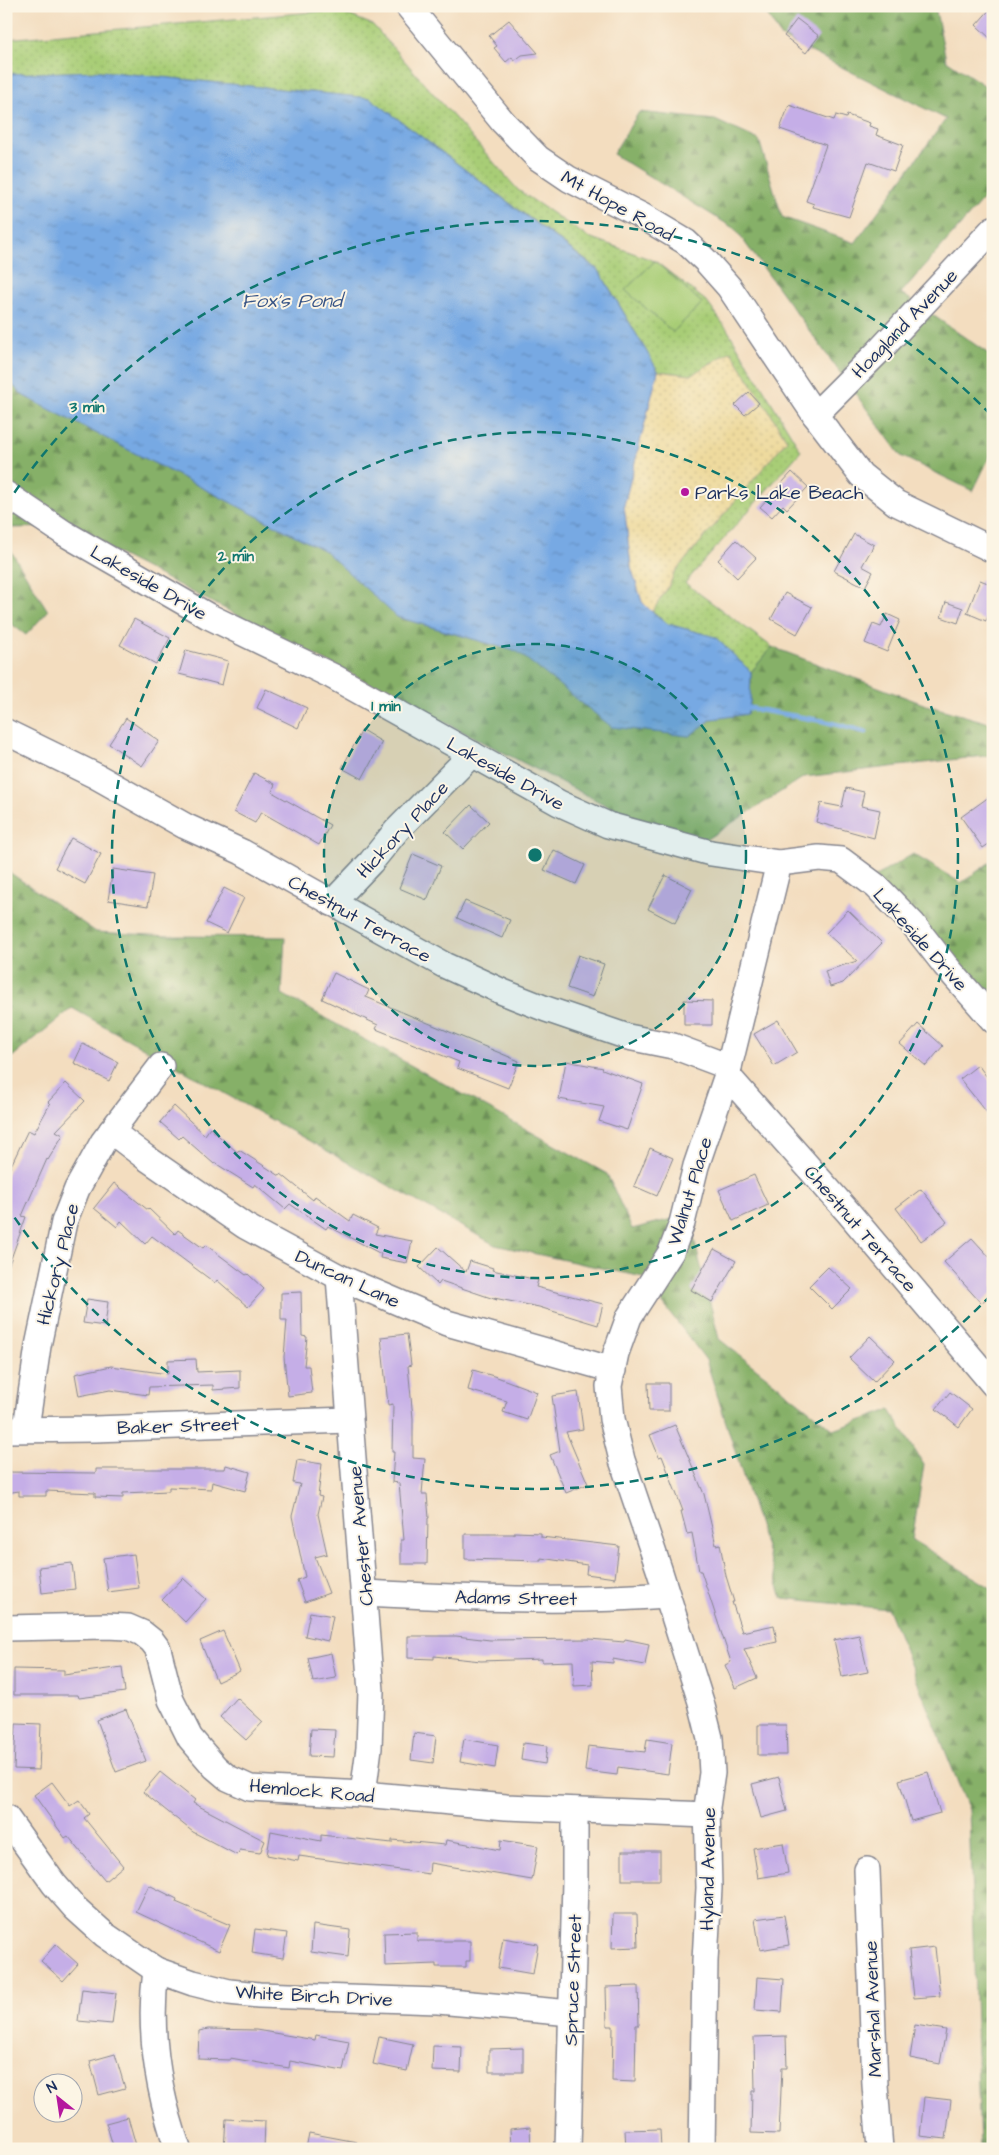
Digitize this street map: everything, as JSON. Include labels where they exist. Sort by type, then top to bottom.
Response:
[{"type":"street","name":"Mt Hope Road","points":[[408,6],[503,122],[538,158],[569,179],[644,217],[677,237],[705,260],[728,286],[815,415],[852,464],[875,488],[919,516],[993,550]]},
{"type":"street","name":"Hoagland Avenue","points":[[815,415],[878,352],[993,230]]},
{"type":"street","name":"Lakeside Drive","points":[[6,494],[64,533],[208,616],[332,676],[558,803],[608,825],[711,852],[779,863],[819,858],[841,860],[876,886],[913,924],[993,1020]]},
{"type":"street","name":"Chestnut Terrace","points":[[6,732],[96,776],[184,826],[242,852],[436,961],[503,992],[628,1037],[673,1046],[728,1071],[993,1384]]},
{"type":"street","name":"Hickory Place","points":[[332,903],[371,862],[397,830],[472,754]]},
{"type":"street","name":"Walnut Place","points":[[666,1595],[622,1460],[612,1419],[609,1386],[616,1353],[629,1317],[674,1244],[682,1223],[696,1166],[728,1071],[779,863]]},
{"type":"street","name":"Hickory Place","points":[[16,1429],[39,1337],[64,1222],[77,1189],[102,1142],[161,1066]]},
{"type":"street","name":"Duncan Lane","points":[[111,1131],[245,1226],[339,1277],[447,1323],[612,1370]]},
{"type":"street","name":"Chester Avenue","points":[[339,1277],[372,1691],[369,1748],[363,1794]]},
{"type":"street","name":"Baker Street","points":[[16,1429],[96,1429],[349,1420]]},
{"type":"street","name":"Adams Street","points":[[365,1593],[550,1598],[633,1598],[666,1595]]},
{"type":"street","name":"Hyland Avenue","points":[[666,1595],[701,1702],[710,1738],[712,1773],[708,1815],[709,1888],[705,1961],[702,2149]]},
{"type":"street","name":"Hemlock Road","points":[[6,1628],[106,1626],[128,1627],[142,1633],[152,1640],[158,1650],[171,1700],[190,1738],[215,1767],[228,1778],[250,1788],[363,1794],[506,1807],[708,1815]]},
{"type":"street","name":"Spruce Street","points":[[568,2149],[576,1881],[575,1810]]},
{"type":"street","name":"White Birch Drive","points":[[9,1828],[74,1908],[105,1935],[156,1970],[193,1983],[229,1992],[259,1995],[438,2001],[571,2013]]},
{"type":"street","name":"Marshal Avenue","points":[[867,1870],[875,2085],[880,2149]]},
{"type":"street","points":[[156,1970],[153,1996],[154,2046],[167,2110],[178,2149]]},
{"type":"green space","points":[[762,6],[935,6],[946,60],[993,91],[993,188],[901,293],[993,357],[993,450],[973,491],[901,456],[735,229],[613,154],[639,112],[715,120],[759,140],[782,217],[855,243],[946,119],[781,37]]},
{"type":"green space","points":[[336,10],[373,25],[518,190],[586,236],[655,261],[706,301],[727,329],[801,451],[685,583],[772,647],[751,672],[715,637],[668,624],[642,602],[624,505],[658,371],[599,270],[370,98],[101,71],[6,74],[6,39]]},
{"type":"green space","points":[[655,261],[702,303],[673,332],[625,290]]},
{"type":"green space","points":[[6,379],[24,396],[325,551],[397,617],[518,652],[612,727],[689,736],[712,719],[747,714],[750,702],[751,672],[772,647],[926,705],[993,724],[993,755],[804,777],[691,849],[66,527],[6,528]]},
{"type":"green space","points":[[6,543],[48,611],[26,635],[6,620]]},
{"type":"green space","points":[[913,854],[961,883],[993,860],[993,1027],[875,877]]},
{"type":"green space","points":[[6,870],[96,932],[169,936],[285,937],[282,994],[607,1174],[632,1229],[688,1215],[719,1339],[834,1430],[890,1410],[924,1465],[912,1540],[993,1589],[993,2149],[980,2149],[969,1810],[888,1609],[782,1598],[706,1360],[643,1277],[495,1245],[72,1008],[6,1062]]},
{"type":"sand","name":"Parks Lake Beach","points":[[731,351],[787,440],[674,573],[670,584],[652,612],[642,602],[631,567],[624,505],[658,371],[691,375]]},
{"type":"water","name":"Fox's Pond","points":[[100,71],[370,98],[599,271],[658,371],[624,505],[631,567],[642,602],[668,624],[715,637],[751,672],[750,702],[747,714],[712,719],[689,736],[612,727],[518,652],[397,617],[325,551],[24,396],[6,379],[6,74]]},
{"type":"building","points":[[993,6],[993,41],[976,25]]},
{"type":"building","points":[[797,19],[819,36],[806,53],[784,36]]},
{"type":"building","points":[[509,20],[538,53],[522,55],[514,61],[512,57],[506,62],[494,48],[497,46],[489,36]]},
{"type":"building","points":[[789,105],[834,120],[836,115],[846,118],[847,115],[870,123],[869,126],[878,129],[876,135],[903,145],[894,171],[868,162],[849,217],[813,207],[814,204],[806,201],[826,145],[780,129]]},
{"type":"building","points":[[749,392],[759,403],[745,415],[735,405]]},
{"type":"building","points":[[792,472],[808,487],[787,509],[783,505],[772,517],[760,507]]},
{"type":"building","points":[[854,534],[874,545],[862,566],[873,572],[865,587],[834,571]]},
{"type":"building","points":[[736,540],[756,558],[737,578],[718,560]]},
{"type":"building","points":[[980,580],[993,585],[993,604],[986,621],[967,613]]},
{"type":"building","points":[[785,593],[812,607],[797,634],[771,619]]},
{"type":"building","points":[[946,602],[963,608],[958,623],[941,617]]},
{"type":"building","points":[[887,614],[900,620],[887,652],[865,643],[873,624],[881,627]]},
{"type":"building","points":[[134,619],[170,638],[156,664],[120,645]]},
{"type":"building","points":[[186,650],[228,661],[222,685],[179,674]]},
{"type":"building","points":[[266,689],[307,708],[298,728],[257,708]]},
{"type":"building","points":[[126,718],[159,741],[142,766],[109,744]]},
{"type":"building","points":[[362,730],[382,742],[362,779],[342,768]]},
{"type":"building","points":[[254,773],[275,784],[272,792],[330,825],[319,845],[261,812],[255,823],[234,812]]},
{"type":"building","points":[[846,788],[864,792],[861,806],[880,810],[874,838],[816,822],[821,803],[842,807]]},
{"type":"building","points":[[993,794],[993,841],[983,848],[961,817]]},
{"type":"building","points":[[471,805],[489,822],[463,849],[445,832]]},
{"type":"building","points":[[71,838],[101,854],[85,884],[55,868]]},
{"type":"building","points":[[554,850],[585,865],[576,884],[544,870]]},
{"type":"building","points":[[413,854],[441,866],[427,900],[399,888]]},
{"type":"building","points":[[113,869],[153,875],[148,906],[108,900]]},
{"type":"building","points":[[665,875],[692,889],[675,923],[648,909]]},
{"type":"building","points":[[224,888],[244,898],[227,933],[206,923]]},
{"type":"building","points":[[465,901],[510,920],[502,938],[457,918]]},
{"type":"building","points":[[848,910],[882,943],[843,983],[830,987],[825,971],[857,961],[826,933]]},
{"type":"building","points":[[578,955],[604,964],[593,997],[567,988]]},
{"type":"building","points":[[334,973],[369,990],[366,997],[519,1061],[508,1088],[457,1068],[459,1062],[376,1029],[378,1025],[322,999]]},
{"type":"building","points":[[684,1000],[712,1001],[712,1025],[684,1025]]},
{"type":"building","points":[[778,1020],[797,1052],[774,1066],[754,1034]]},
{"type":"building","points":[[918,1024],[943,1046],[926,1066],[900,1044]]},
{"type":"building","points":[[83,1044],[118,1062],[109,1081],[74,1063]]},
{"type":"building","points":[[566,1061],[603,1068],[643,1084],[627,1130],[599,1121],[604,1107],[559,1099]]},
{"type":"building","points":[[978,1065],[993,1085],[993,1120],[960,1079]]},
{"type":"building","points":[[66,1083],[85,1101],[56,1131],[63,1135],[47,1159],[22,1216],[26,1217],[8,1267],[6,1267],[6,1176],[28,1130],[34,1133],[50,1104],[48,1102]]},
{"type":"building","points":[[174,1106],[205,1135],[210,1128],[237,1152],[239,1150],[280,1176],[281,1174],[313,1200],[315,1196],[350,1221],[353,1215],[378,1228],[375,1234],[412,1241],[407,1263],[380,1258],[381,1254],[328,1226],[326,1229],[290,1204],[285,1209],[255,1184],[253,1187],[214,1164],[182,1136],[179,1139],[160,1122]]},
{"type":"building","points":[[650,1148],[673,1158],[657,1196],[634,1186]]},
{"type":"building","points":[[754,1175],[768,1205],[733,1221],[719,1190]]},
{"type":"building","points":[[114,1183],[149,1209],[175,1234],[178,1230],[203,1248],[206,1245],[246,1275],[248,1274],[264,1289],[248,1307],[217,1280],[215,1283],[152,1236],[145,1244],[121,1221],[117,1227],[94,1208]]},
{"type":"building","points":[[921,1189],[947,1222],[921,1241],[896,1208]]},
{"type":"building","points":[[972,1238],[993,1261],[993,1293],[981,1303],[944,1262]]},
{"type":"building","points":[[438,1247],[466,1272],[470,1261],[493,1268],[492,1270],[538,1280],[536,1287],[603,1304],[598,1325],[539,1307],[494,1298],[497,1300],[441,1281],[438,1285],[419,1267]]},
{"type":"building","points":[[714,1249],[736,1261],[712,1302],[691,1290]]},
{"type":"building","points":[[828,1267],[852,1289],[832,1309],[809,1286]]},
{"type":"building","points":[[301,1292],[302,1336],[307,1337],[304,1366],[309,1366],[312,1393],[288,1396],[284,1357],[287,1320],[281,1320],[281,1293]]},
{"type":"building","points":[[87,1299],[108,1302],[105,1326],[83,1323]]},
{"type":"building","points":[[407,1334],[411,1365],[408,1366],[413,1418],[413,1458],[425,1459],[422,1494],[427,1494],[429,1518],[427,1564],[401,1564],[401,1540],[404,1540],[399,1483],[392,1482],[394,1452],[392,1452],[393,1404],[388,1405],[381,1337]]},
{"type":"building","points":[[870,1336],[895,1360],[874,1382],[849,1358]]},
{"type":"building","points":[[196,1359],[197,1372],[240,1370],[240,1388],[213,1390],[213,1385],[149,1387],[148,1395],[110,1390],[79,1396],[75,1374],[111,1366],[168,1374],[168,1360]]},
{"type":"building","points":[[473,1370],[537,1392],[527,1420],[503,1412],[507,1401],[468,1390]]},
{"type":"building","points":[[648,1383],[669,1383],[669,1411],[649,1411]]},
{"type":"building","points":[[578,1392],[583,1429],[566,1432],[588,1484],[566,1493],[550,1455],[560,1451],[552,1396]]},
{"type":"building","points":[[950,1392],[972,1409],[959,1427],[936,1409]]},
{"type":"building","points":[[675,1425],[704,1494],[716,1545],[720,1544],[726,1576],[734,1602],[732,1602],[742,1632],[774,1625],[777,1642],[744,1649],[757,1678],[735,1688],[725,1665],[731,1662],[701,1571],[699,1571],[692,1533],[687,1534],[681,1511],[683,1511],[662,1456],[659,1457],[650,1435]]},
{"type":"building","points":[[297,1460],[322,1464],[318,1496],[322,1497],[318,1514],[327,1554],[315,1557],[329,1593],[305,1602],[297,1580],[305,1577],[292,1516],[300,1484],[293,1483]]},
{"type":"building","points":[[226,1465],[250,1472],[245,1491],[212,1482],[211,1489],[169,1487],[169,1491],[123,1493],[123,1498],[95,1497],[95,1493],[46,1491],[46,1496],[19,1496],[19,1491],[6,1493],[6,1472],[96,1473],[96,1469],[225,1469]]},
{"type":"building","points":[[514,1532],[541,1533],[541,1537],[619,1546],[615,1578],[586,1574],[587,1565],[541,1558],[541,1561],[465,1559],[465,1534],[514,1534]]},
{"type":"building","points":[[134,1554],[139,1588],[108,1592],[103,1558]]},
{"type":"building","points":[[72,1563],[75,1589],[42,1593],[39,1567]]},
{"type":"building","points":[[183,1578],[206,1599],[185,1622],[162,1600]]},
{"type":"building","points":[[310,1612],[333,1616],[328,1641],[305,1636]]},
{"type":"building","points":[[223,1631],[240,1671],[217,1682],[200,1641]]},
{"type":"building","points":[[859,1635],[868,1672],[842,1677],[834,1640]]},
{"type":"building","points":[[408,1636],[456,1636],[490,1640],[590,1639],[624,1642],[625,1639],[649,1644],[645,1665],[613,1659],[613,1663],[592,1661],[593,1685],[574,1686],[573,1661],[542,1662],[542,1659],[481,1661],[434,1656],[434,1659],[408,1658]]},
{"type":"building","points":[[331,1653],[336,1678],[313,1682],[308,1658]]},
{"type":"building","points":[[122,1667],[125,1692],[79,1698],[78,1695],[14,1695],[14,1669],[64,1670],[64,1675]]},
{"type":"building","points":[[237,1698],[263,1722],[246,1740],[220,1717]]},
{"type":"building","points":[[126,1709],[146,1761],[116,1772],[97,1720]]},
{"type":"building","points":[[16,1723],[41,1724],[39,1770],[14,1769]]},
{"type":"building","points":[[758,1725],[786,1725],[787,1755],[758,1755]]},
{"type":"building","points":[[311,1729],[335,1730],[333,1757],[309,1756]]},
{"type":"building","points":[[414,1733],[436,1736],[433,1763],[411,1760]]},
{"type":"building","points":[[464,1739],[498,1745],[495,1768],[460,1762]]},
{"type":"building","points":[[647,1739],[672,1743],[668,1774],[618,1767],[617,1775],[585,1771],[588,1746],[645,1752]]},
{"type":"building","points":[[523,1743],[547,1746],[545,1764],[521,1760]]},
{"type":"building","points":[[160,1772],[195,1800],[193,1803],[265,1841],[260,1853],[240,1850],[237,1855],[193,1832],[143,1792]]},
{"type":"building","points":[[928,1772],[940,1813],[911,1821],[899,1780]]},
{"type":"building","points":[[779,1777],[787,1811],[761,1818],[752,1784]]},
{"type":"building","points":[[52,1782],[70,1806],[79,1800],[89,1814],[84,1818],[123,1866],[105,1881],[68,1836],[65,1838],[34,1795]]},
{"type":"building","points":[[271,1831],[321,1841],[321,1835],[392,1843],[392,1840],[445,1845],[446,1840],[500,1850],[501,1840],[538,1846],[532,1880],[430,1863],[429,1874],[299,1856],[298,1861],[267,1855]]},
{"type":"building","points":[[783,1843],[788,1873],[758,1878],[753,1848]]},
{"type":"building","points":[[622,1851],[660,1851],[660,1880],[622,1880]]},
{"type":"building","points":[[149,1885],[177,1899],[176,1902],[230,1925],[219,1951],[136,1912]]},
{"type":"building","points":[[613,1914],[637,1914],[638,1947],[612,1948]]},
{"type":"building","points":[[784,1915],[789,1945],[760,1950],[755,1919]]},
{"type":"building","points":[[313,1925],[350,1930],[348,1957],[311,1952]]},
{"type":"building","points":[[255,1929],[287,1933],[283,1958],[252,1953]]},
{"type":"building","points":[[417,1932],[417,1941],[470,1941],[470,1961],[466,1961],[466,1967],[436,1967],[436,1964],[385,1966],[384,1933]]},
{"type":"building","points":[[503,1938],[538,1944],[533,1974],[498,1968]]},
{"type":"building","points":[[56,1944],[78,1964],[63,1981],[41,1961]]},
{"type":"building","points":[[935,1947],[940,1996],[914,1998],[909,1950]]},
{"type":"building","points":[[757,1977],[784,1979],[782,2012],[755,2010]]},
{"type":"building","points":[[638,1986],[639,2025],[636,2025],[635,2082],[612,2081],[613,2026],[607,2026],[606,1987]]},
{"type":"building","points":[[82,1989],[116,1993],[112,2024],[78,2021]]},
{"type":"building","points":[[915,2025],[946,2030],[940,2064],[910,2058]]},
{"type":"building","points":[[208,2029],[256,2030],[315,2040],[316,2035],[349,2041],[343,2071],[290,2061],[289,2068],[230,2058],[230,2060],[198,2059],[199,2031]]},
{"type":"building","points":[[786,2036],[787,2068],[782,2068],[779,2134],[751,2133],[752,2091],[755,2091],[754,2037]]},
{"type":"building","points":[[379,2037],[413,2044],[407,2071],[373,2064]]},
{"type":"building","points":[[433,2046],[462,2047],[461,2072],[432,2071]]},
{"type":"building","points":[[523,2048],[523,2072],[489,2072],[489,2049]]},
{"type":"building","points":[[115,2054],[125,2088],[99,2095],[90,2061]]},
{"type":"building","points":[[924,2097],[951,2100],[946,2139],[920,2136]]},
{"type":"building","points":[[128,2117],[137,2149],[114,2149],[106,2123]]},
{"type":"building","points":[[226,2119],[265,2121],[264,2149],[224,2149]]},
{"type":"building","points":[[530,2127],[531,2149],[511,2149],[510,2129]]},
{"type":"building","points":[[660,2129],[661,2149],[626,2149],[625,2130]]},
{"type":"building","points":[[309,2133],[357,2142],[356,2149],[306,2149]]},
{"type":"waterway","points":[[749,708],[823,721],[866,732]]},
{"type":"place","name":"Parks Lake Beach","points":[[685,492]]}]
